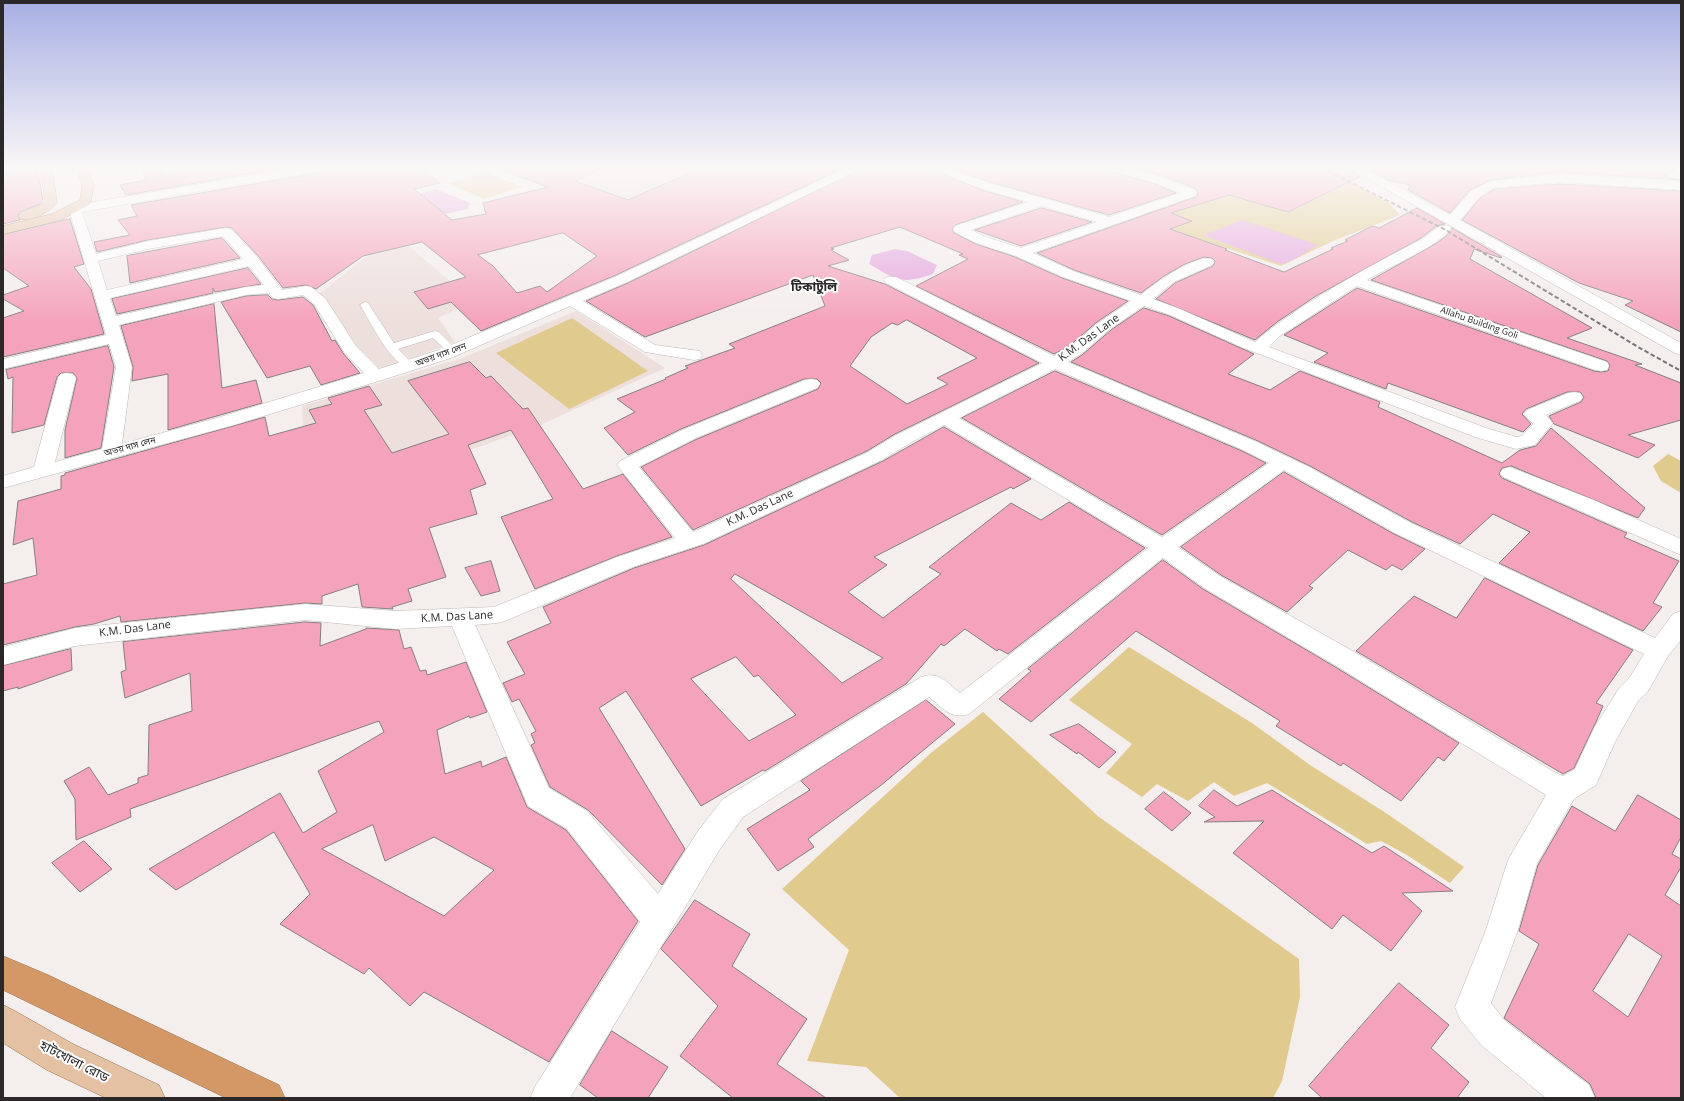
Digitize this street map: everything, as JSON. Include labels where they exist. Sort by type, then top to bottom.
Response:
[{"type":"highway","points":[[3,973],[266,1098]]},
{"type":"main road","points":[[3,230],[50,219]]},
{"type":"main road","name":"হাটখোলা রোড","points":[[3,1023],[60,1057],[146,1098]]},
{"type":"street","points":[[78,219],[103,295],[124,367],[111,453]]},
{"type":"street","name":"অভয় দাস লেন","points":[[3,482],[227,421],[410,366],[453,351],[572,301],[703,242],[747,219]]},
{"type":"street","points":[[987,219],[960,228],[981,240],[1020,253],[1068,274],[1142,301],[1258,348],[1482,433],[1516,443],[1528,441],[1544,423],[1534,414],[1574,397]]},
{"type":"street","points":[[1101,219],[1110,222]]},
{"type":"street","points":[[1020,253],[1117,219]]},
{"type":"street","points":[[1439,219],[1681,350]]},
{"type":"street","points":[[1258,348],[1274,333],[1382,265],[1430,240],[1454,219]]},
{"type":"street","points":[[91,259],[148,245],[226,232],[253,261],[278,295],[306,290],[320,300],[350,349],[376,376]]},
{"type":"street","points":[[103,295],[253,261]]},
{"type":"street","name":"K.M. Das Lane","points":[[3,656],[75,637],[182,624],[305,612],[395,620],[497,615],[625,562],[689,541],[853,467],[945,418],[1055,363],[1075,351],[1104,326],[1142,301],[1169,279],[1207,262]]},
{"type":"street","points":[[891,280],[1055,363],[1106,386],[1246,444],[1330,486],[1403,528],[1659,650]]},
{"type":"street","name":"Allahu Building Goli","points":[[1357,281],[1600,366]]},
{"type":"street","points":[[111,322],[246,291],[274,288]]},
{"type":"street","points":[[572,301],[651,349],[694,355]]},
{"type":"street","points":[[3,364],[116,338]]},
{"type":"street","points":[[43,471],[66,378]]},
{"type":"street","points":[[689,541],[627,465],[689,434],[812,384]]},
{"type":"street","points":[[945,418],[1163,546],[1212,582],[1250,605],[1347,660],[1546,782],[1564,790]]},
{"type":"street","points":[[548,1098],[709,840],[733,808],[930,684],[960,707],[1163,546],[1283,462]]},
{"type":"street","points":[[1510,473],[1539,487],[1589,506],[1681,548]]},
{"type":"street","points":[[460,617],[538,797],[577,820],[660,920]]},
{"type":"street","points":[[1576,1098],[1493,1033],[1472,1007],[1502,930],[1522,860],[1564,790],[1586,777],[1592,760],[1604,736],[1629,694],[1639,684],[1659,650],[1674,632],[1681,620]]},
{"type":"lane","points":[[365,305],[404,362],[410,366]]},
{"type":"lane","points":[[393,347],[435,334],[453,351]]},
{"type":"shaded area","points":[[640,219],[744,219],[707,239]]},
{"type":"shaded area","points":[[1139,219],[1389,219],[1333,241],[1281,266]]},
{"type":"shaded area","points":[[1243,220],[1318,245],[1291,261],[1281,264],[1203,235]]},
{"type":"shaded area","points":[[408,245],[459,289],[469,303],[438,318],[455,342],[394,365],[375,369],[316,296],[367,256]]},
{"type":"shaded area","points":[[895,249],[907,251],[937,265],[933,274],[906,280],[886,274],[869,264],[872,255]]},
{"type":"shaded area","points":[[576,311],[665,368],[538,426],[352,491],[318,437],[303,425],[302,406],[462,358]]},
{"type":"shaded area","points":[[572,318],[648,371],[569,409],[496,353]]},
{"type":"shaded area","points":[[1668,454],[1681,461],[1681,493],[1661,481],[1653,466]]},
{"type":"shaded area","points":[[1129,647],[1252,723],[1310,765],[1386,813],[1464,867],[1450,883],[1407,855],[1381,841],[1367,844],[1267,783],[1234,796],[1214,782],[1188,801],[1157,784],[1142,797],[1106,773],[1132,744],[1069,700]]},
{"type":"shaded area","points":[[983,712],[1099,817],[1299,959],[1300,997],[1282,1081],[1273,1098],[900,1098],[866,1067],[807,1061],[849,950],[782,889],[932,752]]},
{"type":"building","points":[[3,219],[20,220],[3,224]]},
{"type":"building","points":[[70,219],[84,264],[74,267],[91,289],[104,334],[3,357],[3,318],[24,311],[3,299],[3,295],[29,286],[3,268],[3,235]]},
{"type":"building","points":[[734,219],[616,275],[481,331],[451,302],[428,309],[414,292],[466,277],[422,242],[363,256],[316,289],[306,285],[283,288],[259,257],[232,228],[226,227],[148,240],[97,252],[94,242],[130,235],[118,220]],"holes":[[[563,233],[597,256],[547,292],[540,286],[517,293],[493,266],[478,255]]]},
{"type":"building","points":[[758,219],[972,219],[955,225],[952,230],[954,233],[976,244],[1015,257],[1062,278],[1128,301],[1097,322],[1068,347],[1054,354],[916,286],[968,259],[959,255],[963,254],[900,227],[831,248],[834,249],[831,250],[849,260],[828,266],[885,284],[1039,363],[895,434],[867,451],[693,530],[641,467],[697,439],[818,389],[821,383],[817,379],[804,379],[681,429],[628,455],[604,428],[635,412],[617,399],[666,379],[665,378],[688,368],[685,366],[735,348],[729,344],[825,306],[813,275],[645,337],[586,301],[628,283]],"holes":[[[907,320],[977,358],[937,378],[948,384],[907,404],[850,366],[871,337],[892,323],[897,325]]]},
{"type":"building","points":[[1007,219],[1083,219],[1092,222],[1021,246],[975,230]]},
{"type":"building","points":[[1132,219],[1188,219],[1192,221],[1170,229],[1227,249],[1225,250],[1284,272],[1333,249],[1331,248],[1348,241],[1345,240],[1372,226],[1379,228],[1395,219],[1437,219],[1445,224],[1437,226],[1421,238],[1316,296],[1277,322],[1255,340],[1156,299],[1175,283],[1213,266],[1215,261],[1212,258],[1204,257],[1185,264],[1164,276],[1141,293],[1074,270],[1037,253]]},
{"type":"building","points":[[1681,219],[1681,332],[1625,305],[1633,301],[1579,283],[1462,220]]},
{"type":"building","points":[[1452,228],[1502,257],[1501,258],[1474,249],[1470,259],[1592,328],[1567,338],[1642,364],[1635,365],[1681,383],[1681,420],[1628,435],[1655,445],[1638,458],[1554,424],[1549,416],[1581,402],[1584,397],[1580,392],[1567,392],[1526,409],[1522,414],[1531,424],[1523,432],[1388,383],[1386,389],[1314,362],[1328,353],[1284,335],[1357,288],[1594,371],[1608,371],[1610,365],[1607,361],[1371,280],[1437,243],[1446,236]]},
{"type":"building","points":[[222,238],[240,258],[130,283],[127,256]]},
{"type":"building","points":[[248,268],[261,284],[215,292],[213,288],[213,293],[117,314],[112,299]]},
{"type":"building","points":[[268,295],[272,299],[278,300],[303,297],[313,305],[332,341],[335,340],[343,353],[360,373],[321,385],[310,366],[267,378],[221,302],[246,296]]},
{"type":"building","points":[[214,304],[222,388],[256,380],[262,403],[168,430],[168,374],[132,381],[133,367],[121,326]]},
{"type":"building","points":[[1144,308],[1169,316],[1254,354],[1228,374],[1270,390],[1300,371],[1380,402],[1378,407],[1502,463],[1520,450],[1536,446],[1551,428],[1645,508],[1638,518],[1511,466],[1502,468],[1499,474],[1502,478],[1627,533],[1624,537],[1679,561],[1653,603],[1662,607],[1643,631],[1499,563],[1530,532],[1493,514],[1460,544],[1412,522],[1310,466],[1258,441],[1071,362],[1082,355],[1111,330]]},
{"type":"building","points":[[108,346],[114,367],[101,448],[65,458],[65,430],[77,378],[73,373],[61,373],[57,377],[44,425],[12,433],[13,377],[8,379],[6,370]]},
{"type":"building","points":[[470,362],[486,378],[491,376],[523,409],[528,408],[583,489],[623,474],[672,537],[617,556],[535,589],[501,517],[553,499],[511,430],[468,445],[486,484],[470,490],[477,514],[429,528],[446,577],[408,589],[412,601],[392,607],[393,609],[362,607],[358,584],[322,596],[322,604],[305,603],[121,622],[120,616],[94,624],[75,627],[3,645],[3,584],[37,575],[33,538],[13,545],[18,501],[61,489],[61,476],[65,475],[65,473],[265,417],[269,436],[316,423],[309,410],[332,404],[328,398],[369,386],[382,405],[364,410],[392,453],[449,434],[408,381]]},
{"type":"building","points":[[1055,371],[1242,451],[1266,463],[1162,535],[962,418]]},
{"type":"building","points":[[944,427],[1031,479],[1013,489],[1011,487],[874,557],[887,565],[848,592],[883,618],[941,574],[929,567],[1011,503],[1041,520],[1069,502],[1145,548],[1008,654],[999,649],[997,651],[965,629],[944,646],[941,644],[906,684],[765,771],[763,770],[701,806],[626,691],[599,708],[685,849],[662,885],[588,810],[550,787],[531,745],[535,743],[531,734],[536,731],[519,699],[512,702],[503,683],[525,674],[507,642],[551,623],[543,607],[634,568],[704,545],[883,461]],"holes":[[[735,574],[883,658],[842,683],[731,579]],[[736,657],[754,677],[758,675],[796,715],[749,741],[691,679]]]},
{"type":"building","points":[[1284,472],[1394,534],[1425,549],[1402,570],[1392,565],[1386,570],[1348,550],[1309,586],[1313,588],[1287,612],[1221,575],[1181,547]]},
{"type":"building","points":[[1163,560],[1203,589],[1337,668],[1459,743],[1444,761],[1438,757],[1401,801],[1343,763],[1341,766],[1276,726],[1280,721],[1136,631],[1031,722],[999,699],[1031,671],[1028,669]]},
{"type":"building","points":[[491,561],[500,591],[481,596],[465,568]]},
{"type":"building","points":[[1485,578],[1633,650],[1596,703],[1603,706],[1574,768],[1563,774],[1356,651],[1414,596],[1456,618]]},
{"type":"building","points":[[305,622],[321,623],[320,646],[366,628],[399,630],[404,649],[411,647],[420,671],[426,670],[427,675],[466,662],[487,712],[470,718],[469,716],[437,730],[445,774],[481,761],[482,767],[506,757],[527,807],[566,830],[638,921],[549,1062],[424,992],[410,1006],[369,968],[364,974],[280,924],[310,894],[274,832],[176,890],[149,869],[280,793],[303,833],[337,812],[318,771],[384,732],[379,721],[130,809],[131,817],[76,840],[75,799],[64,781],[89,767],[108,795],[138,783],[138,778],[148,775],[149,725],[192,711],[190,673],[125,698],[121,672],[126,670],[123,642]],"holes":[[[373,825],[385,861],[434,837],[494,870],[444,916],[322,849]]]},
{"type":"building","points":[[71,649],[72,670],[18,689],[18,687],[3,691],[3,666]]},
{"type":"building","points":[[926,700],[955,724],[880,786],[808,839],[814,847],[778,871],[747,829],[810,790],[801,781]]},
{"type":"building","points":[[1079,724],[1116,752],[1099,768],[1078,752],[1077,754],[1050,735]]},
{"type":"building","points":[[1214,790],[1237,806],[1272,790],[1372,853],[1384,846],[1453,891],[1402,893],[1422,911],[1391,951],[1343,915],[1332,929],[1233,853],[1264,821],[1204,822],[1215,817],[1199,806]]},
{"type":"building","points":[[1164,792],[1191,813],[1172,831],[1145,809]]},
{"type":"building","points":[[1638,795],[1681,820],[1681,837],[1672,854],[1681,859],[1681,867],[1665,895],[1681,906],[1681,1098],[1596,1098],[1590,1084],[1504,1018],[1539,944],[1519,931],[1538,865],[1572,806],[1615,831]],"holes":[[[1629,934],[1662,956],[1628,1017],[1593,991]]]},
{"type":"building","points":[[84,841],[112,869],[80,892],[52,863]]},
{"type":"building","points":[[695,900],[750,934],[732,966],[807,1019],[777,1064],[826,1098],[733,1098],[680,1056],[718,1006],[661,949]]},
{"type":"building","points":[[1399,983],[1449,1025],[1431,1048],[1469,1082],[1457,1098],[1322,1098],[1309,1086]]},
{"type":"building","points":[[612,1031],[668,1067],[648,1098],[598,1098],[580,1085]]},
{"type":"railway","points":[[1425,219],[1444,229],[1638,347],[1681,371]]},
{"type":"district","name":"টিকাটুলি","points":[[814,287]]}]
